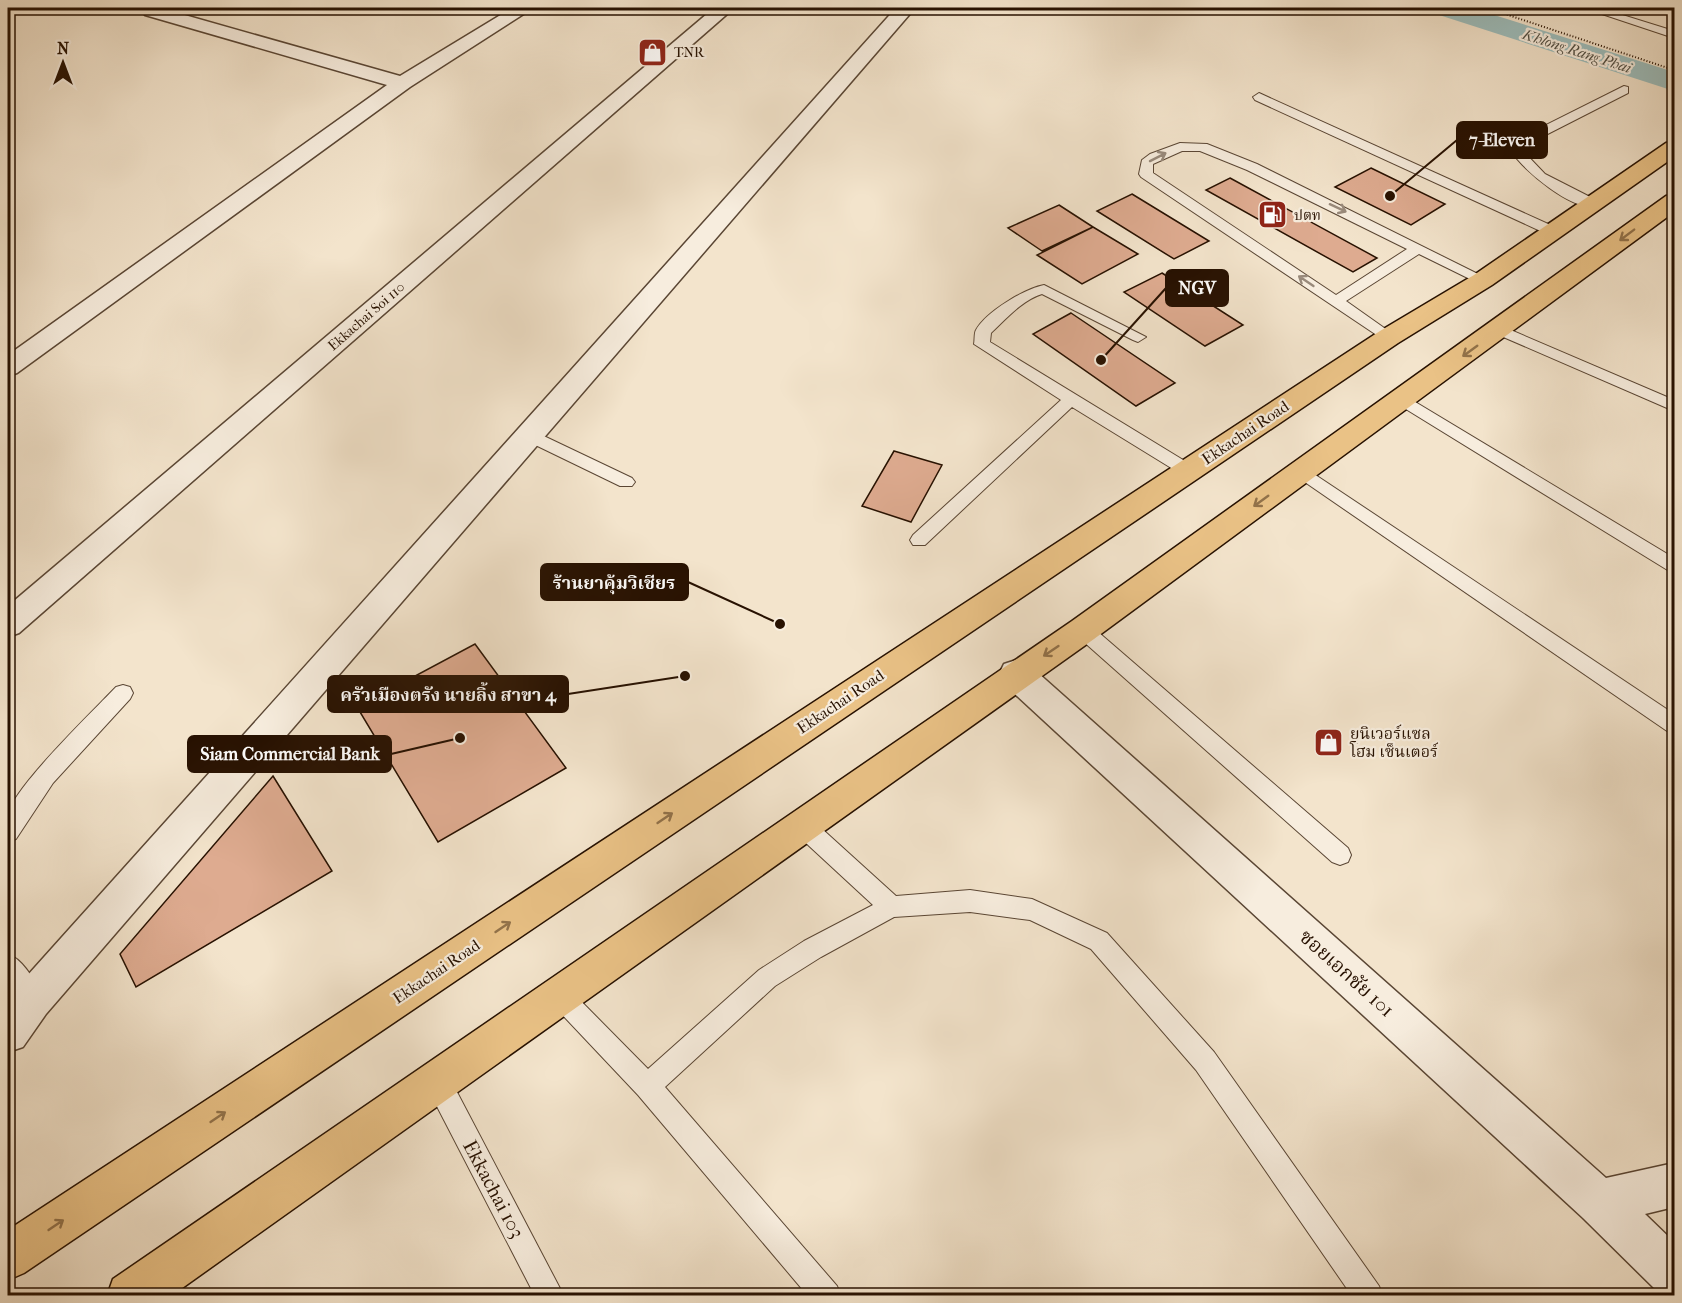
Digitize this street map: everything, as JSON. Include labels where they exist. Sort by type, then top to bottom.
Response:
[{"type":"main road","name":"Ekkachai Road","points":[[8,1257],[1389,337],[1483,280],[1591,203],[1674,148]]},
{"type":"main road","points":[[130,1296],[561,997],[1016,674],[1083,630],[1672,205]]},
{"type":"street","points":[[8,367],[403,83],[524,8]]},
{"type":"street","name":"Ekkachai Soi 110","points":[[8,624],[725,8]]},
{"type":"street","points":[[8,1032],[32,1000],[906,8]]},
{"type":"street","points":[[152,11],[403,83]]},
{"type":"street","name":"ซอยเอกชัย 101","points":[[1016,674],[1599,1202],[1674,1274]]},
{"type":"street","points":[[1599,1202],[1674,1185]]},
{"type":"lane","points":[[1590,8],[1674,35]]},
{"type":"lane","points":[[1591,203],[1539,177],[1525,166],[1518,152],[1523,142],[1624,90]]},
{"type":"lane","points":[[1259,97],[1552,231]]},
{"type":"lane","points":[[1389,337],[1146,174],[1147,163],[1155,157],[1180,147],[1202,147],[1252,167],[1483,280]]},
{"type":"lane","points":[[1336,301],[1418,248]]},
{"type":"lane","points":[[1138,337],[1044,290],[1035,290],[1023,297],[980,337],[982,345],[1187,471]]},
{"type":"lane","points":[[1499,330],[1674,406]]},
{"type":"lane","points":[[919,540],[1071,399]]},
{"type":"lane","points":[[1402,399],[1674,567]]},
{"type":"lane","points":[[529,435],[626,482]]},
{"type":"lane","points":[[1302,472],[1674,725]]},
{"type":"lane","points":[[1083,630],[1340,855]]},
{"type":"lane","points":[[8,832],[17,814],[76,741],[123,693]]},
{"type":"lane","points":[[802,825],[892,907]]},
{"type":"lane","points":[[647,1086],[716,1022],[768,978],[827,941],[892,907],[970,901],[1032,910],[1099,941],[1206,1061],[1369,1296]]},
{"type":"lane","points":[[8,965],[32,1000]]},
{"type":"lane","points":[[561,997],[647,1086],[827,1296]]},
{"type":"lane","name":"Ekkachai 103","points":[[438,1082],[550,1296]]},
{"type":"path","points":[[1487,8],[1674,70]]},
{"type":"building","points":[[1371,168],[1445,204],[1411,225],[1335,187]]},
{"type":"building","points":[[1230,178],[1377,258],[1353,272],[1206,190]]},
{"type":"building","points":[[1132,194],[1209,241],[1174,259],[1097,211]]},
{"type":"building","points":[[1059,205],[1093,227],[1042,251],[1008,228]]},
{"type":"building","points":[[1093,227],[1138,254],[1082,284],[1037,255]]},
{"type":"building","points":[[1162,273],[1243,325],[1205,346],[1124,292]]},
{"type":"building","points":[[1071,313],[1175,383],[1136,406],[1033,334]]},
{"type":"building","points":[[894,451],[942,465],[911,522],[862,506]]},
{"type":"building","points":[[475,644],[566,768],[438,842],[357,707]]},
{"type":"building","points":[[273,776],[332,871],[136,987],[120,954]]},
{"type":"waterway","name":"Khlong Rang Phai","points":[[1446,8],[1674,82]]},
{"type":"place","name":"TNR","points":[[653,52]]},
{"type":"place","name":"7-Eleven","points":[[1390,196]]},
{"type":"place","name":"ปตท","points":[[1273,215]]},
{"type":"place","name":"NGV","points":[[1101,360]]},
{"type":"place","name":"ร้านยาคุ้มวิเชียร","points":[[780,624]]},
{"type":"place","name":"ครัวเมืองตรัง นายลิ้ง สาขา 4","points":[[685,676]]},
{"type":"place","name":"Siam Commercial Bank","points":[[460,738]]},
{"type":"place","name":"ยูนิเวอร์แซล โฮม เซ็นเตอร์","points":[[1329,742]]}]
